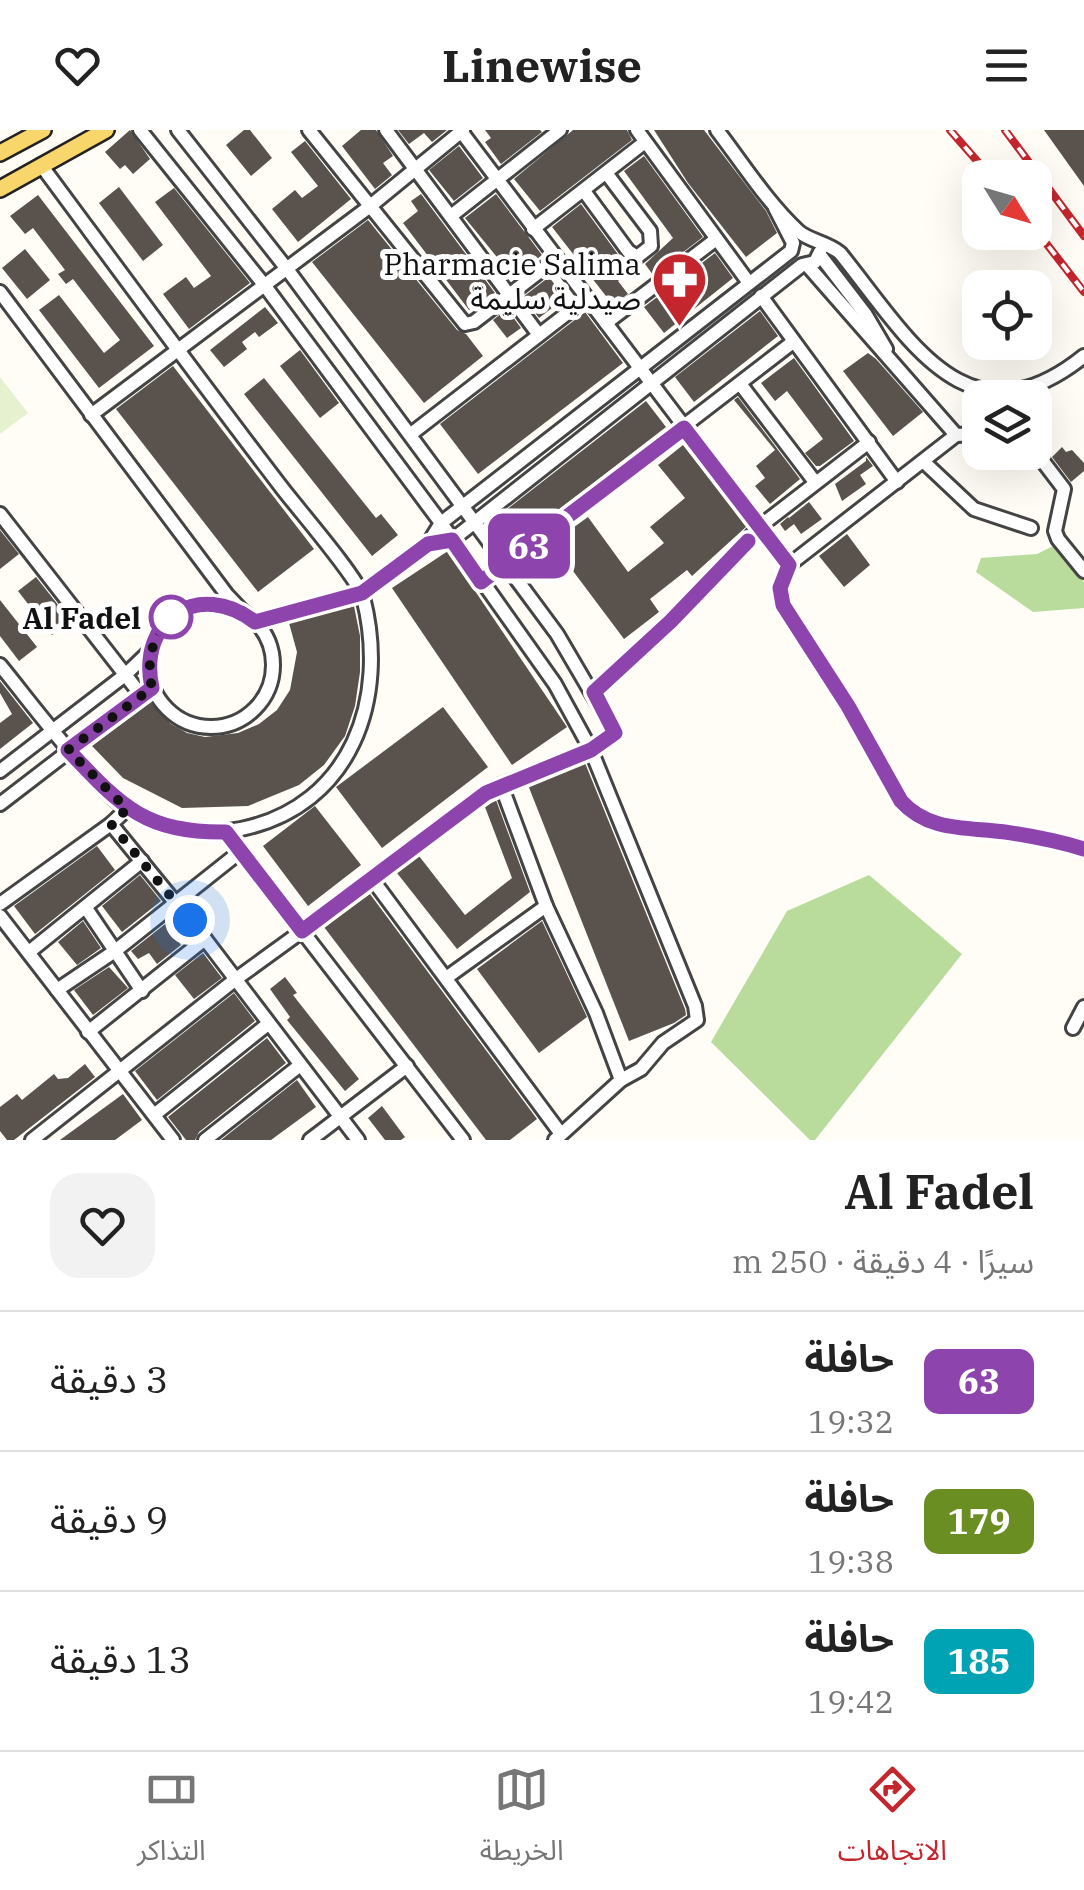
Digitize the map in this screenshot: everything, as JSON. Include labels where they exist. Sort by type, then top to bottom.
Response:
[{"type":"main road","points":[[0,153],[43,130]]},
{"type":"main road","points":[[0,189],[106,130]]},
{"type":"street","points":[[140,130],[265,286],[555,684],[591,750],[695,1006],[697,1020],[663,1043],[641,1069],[621,1080],[558,1137],[372,879]]},
{"type":"street","points":[[32,1140],[236,978],[463,808],[501,785],[591,750],[615,733],[557,634],[287,269],[178,130]]},
{"type":"street","points":[[310,130],[462,322],[474,322],[556,258]]},
{"type":"street","points":[[386,130],[539,335]]},
{"type":"street","points":[[451,216],[560,130]]},
{"type":"street","points":[[637,130],[749,282]]},
{"type":"street","points":[[718,130],[800,242],[854,274]]},
{"type":"street","points":[[91,415],[265,286],[461,131],[789,565]]},
{"type":"street","points":[[533,229],[646,142]]},
{"type":"street","points":[[0,665],[68,750],[127,809],[180,829],[226,832],[288,813],[333,777],[352,747],[367,707],[372,674],[362,593],[41,165]]},
{"type":"street","points":[[584,191],[628,250],[638,257],[652,246],[650,231],[607,174]]},
{"type":"street","points":[[606,323],[716,240]]},
{"type":"street","points":[[800,242],[793,259],[805,265],[956,435]]},
{"type":"street","points":[[800,242],[840,253],[927,358],[964,386],[988,393],[1031,388],[1078,361]]},
{"type":"street","points":[[0,804],[146,691],[152,650],[168,619],[180,608],[222,604],[250,618],[362,593],[428,544],[440,523],[800,242]]},
{"type":"street","points":[[428,544],[452,540],[761,296],[820,254]]},
{"type":"street","points":[[820,254],[866,316],[889,356]]},
{"type":"street","points":[[0,292],[272,650],[272,678],[261,702],[240,720],[214,727],[187,722],[125,676],[0,514]]},
{"type":"street","points":[[761,296],[897,482]]},
{"type":"street","points":[[411,434],[587,298]]},
{"type":"street","points":[[481,582],[793,342]]},
{"type":"street","points":[[740,385],[815,482]]},
{"type":"street","points":[[962,435],[956,435],[789,565],[780,588],[783,605],[839,690],[901,801],[912,812],[948,827],[1029,836],[1084,849]]},
{"type":"street","points":[[594,692],[671,621],[759,527],[869,442]]},
{"type":"street","points":[[924,462],[974,509],[1031,528]]},
{"type":"street","points":[[1050,470],[1064,489],[1058,539],[1084,571]]},
{"type":"street","points":[[0,771],[125,676],[152,650]]},
{"type":"street","points":[[501,785],[546,906],[596,1013],[621,1080]]},
{"type":"street","points":[[0,904],[127,809]]},
{"type":"street","points":[[111,824],[236,978],[358,1140]]},
{"type":"street","points":[[226,832],[463,1140]]},
{"type":"street","points":[[57,990],[115,951],[241,852]]},
{"type":"street","points":[[29,952],[142,861]]},
{"type":"street","points":[[446,978],[546,906]]},
{"type":"street","points":[[86,908],[142,992]]},
{"type":"street","points":[[0,916],[173,1140]]},
{"type":"street","points":[[88,1032],[205,939]]},
{"type":"street","points":[[1072,1028],[1084,1007]]},
{"type":"street","points":[[154,1115],[268,1024]]},
{"type":"street","points":[[205,1140],[300,1066]]},
{"type":"street","points":[[310,1140],[407,1066]]},
{"type":"green space","points":[[0,377],[28,413],[0,434]]},
{"type":"green space","points":[[1053,546],[1084,582],[1084,608],[1033,612],[976,572],[981,558],[1037,554]]},
{"type":"green space","points":[[869,875],[962,954],[815,1140],[810,1140],[711,1042],[787,911]]},
{"type":"building","points":[[130,130],[150,159],[133,174],[125,165],[120,169],[105,152]]},
{"type":"building","points":[[244,130],[250,130],[272,158],[251,176],[226,145]]},
{"type":"building","points":[[361,130],[376,130],[393,156],[383,163],[392,175],[375,189],[342,146]]},
{"type":"building","points":[[398,130],[447,130],[432,142],[424,133],[409,144]]},
{"type":"building","points":[[485,130],[542,132],[501,164],[485,142],[491,138]]},
{"type":"building","points":[[573,130],[627,130],[632,140],[540,211],[514,179]]},
{"type":"building","points":[[654,130],[704,130],[766,211],[777,233],[746,257],[688,183]]},
{"type":"building","points":[[1044,130],[1084,130],[1084,186]]},
{"type":"building","points":[[305,141],[351,199],[298,242],[272,209],[295,190],[302,198],[318,186],[291,152]]},
{"type":"building","points":[[459,146],[483,178],[454,201],[429,170]]},
{"type":"building","points":[[644,156],[703,237],[653,275],[645,264],[673,238],[624,171]]},
{"type":"building","points":[[119,187],[163,245],[143,261],[99,203]]},
{"type":"building","points":[[174,188],[250,283],[189,329],[163,294],[186,277],[194,288],[211,276],[155,202]]},
{"type":"building","points":[[421,194],[495,293],[469,310],[403,223],[418,211],[411,201]]},
{"type":"building","points":[[496,194],[542,255],[514,278],[465,218]]},
{"type":"building","points":[[38,195],[154,346],[99,388],[39,310],[59,295],[104,353],[120,340],[73,279],[66,284],[58,274],[65,270],[33,228],[25,234],[10,216]]},
{"type":"building","points":[[581,204],[620,257],[635,267],[618,281],[628,294],[613,305],[552,227]]},
{"type":"building","points":[[368,220],[457,330],[466,334],[483,356],[424,403],[312,262]]},
{"type":"building","points":[[25,249],[50,280],[27,299],[2,268]]},
{"type":"building","points":[[715,253],[733,278],[664,333],[644,307]]},
{"type":"building","points":[[549,277],[565,298],[539,318],[523,297]]},
{"type":"building","points":[[265,307],[278,323],[259,337],[255,332],[242,342],[247,349],[224,367],[210,350]]},
{"type":"building","points":[[507,309],[521,328],[507,338],[493,320]]},
{"type":"building","points":[[760,311],[778,336],[694,402],[675,377]]},
{"type":"building","points":[[585,312],[623,363],[478,474],[440,424]]},
{"type":"building","points":[[300,350],[339,403],[320,418],[280,366]]},
{"type":"building","points":[[868,353],[923,412],[893,436],[843,371]]},
{"type":"building","points":[[794,358],[854,441],[820,466],[805,453],[823,439],[787,391],[775,401],[761,383]]},
{"type":"building","points":[[173,366],[314,549],[258,592],[116,409]]},
{"type":"building","points":[[264,378],[376,518],[381,514],[398,535],[372,556],[244,394]]},
{"type":"building","points":[[738,397],[800,479],[770,504],[755,486],[765,478],[756,466],[775,450],[734,400]]},
{"type":"building","points":[[646,401],[666,427],[512,546],[492,521]]},
{"type":"building","points":[[683,445],[747,526],[692,576],[687,570],[650,599],[659,612],[624,639],[552,543],[588,517],[628,572],[664,543],[650,527],[685,498],[658,465]]},
{"type":"building","points":[[1062,447],[1066,452],[1072,450],[1084,463],[1084,471],[1071,482],[1052,457]]},
{"type":"building","points":[[866,457],[873,466],[860,475],[866,484],[842,501],[835,484],[866,461]]},
{"type":"building","points":[[809,502],[822,519],[801,534],[794,524],[785,531],[780,524],[788,517],[793,523],[789,518]]},
{"type":"building","points":[[0,530],[19,554],[0,569]]},
{"type":"building","points":[[847,534],[870,565],[844,587],[819,556]]},
{"type":"building","points":[[448,551],[567,727],[512,765],[392,588]]},
{"type":"building","points":[[36,577],[70,620],[52,635],[18,591]]},
{"type":"building","points":[[0,600],[37,647],[19,661],[0,636]]},
{"type":"building","points":[[354,606],[360,636],[355,706],[345,736],[324,765],[299,785],[248,806],[182,808],[123,778],[92,746],[150,702],[171,724],[205,737],[238,733],[259,724],[277,710],[290,690],[297,652],[289,623]]},
{"type":"building","points":[[0,681],[33,723],[0,749],[0,723],[12,714],[0,693]]},
{"type":"building","points":[[443,707],[488,767],[382,848],[336,787]]},
{"type":"building","points":[[585,763],[686,1015],[629,1041],[528,785]]},
{"type":"building","points":[[496,800],[530,892],[457,949],[397,873],[419,856],[465,915],[512,878],[485,807]]},
{"type":"building","points":[[315,806],[361,865],[308,906],[263,846]]},
{"type":"building","points":[[97,846],[115,870],[35,934],[14,906]]},
{"type":"building","points":[[140,875],[161,901],[122,932],[102,906]]},
{"type":"building","points":[[370,894],[537,1119],[510,1140],[486,1140],[324,927]]},
{"type":"building","points":[[174,917],[180,924],[171,931],[181,945],[157,964],[149,953],[138,959],[131,951]]},
{"type":"building","points":[[83,921],[101,948],[77,965],[58,942]]},
{"type":"building","points":[[542,921],[587,1017],[539,1053],[477,969]]},
{"type":"building","points":[[203,953],[222,978],[194,999],[175,975]]},
{"type":"building","points":[[109,967],[128,988],[93,1015],[74,990]]},
{"type":"building","points":[[285,977],[297,993],[293,995],[359,1079],[345,1091],[287,1020],[290,1017],[270,989]]},
{"type":"building","points":[[234,993],[255,1021],[157,1100],[135,1071]]},
{"type":"building","points":[[267,1038],[286,1063],[199,1132],[195,1140],[186,1140],[168,1117]]},
{"type":"building","points":[[85,1064],[95,1077],[14,1140],[7,1140],[0,1131],[0,1107],[17,1094],[22,1100],[54,1074],[58,1079],[68,1078]]},
{"type":"building","points":[[297,1080],[316,1107],[271,1140],[221,1140]]},
{"type":"building","points":[[123,1094],[142,1120],[115,1140],[60,1140]]},
{"type":"building","points":[[382,1106],[405,1137],[401,1140],[385,1140],[368,1118]]},
{"type":"railway","points":[[950,130],[976,160]]},
{"type":"railway","points":[[1005,130],[1084,236]]},
{"type":"railway","points":[[1051,250],[1084,292]]},
{"type":"bus line","name":"63","points":[[748,541],[671,621],[594,692],[615,733],[591,750],[486,793],[302,931],[226,832],[180,829],[127,809],[68,750],[152,688],[149,664],[157,634],[180,608],[222,604],[255,622],[362,593],[428,544],[452,540],[481,582],[684,428],[789,565],[780,588],[783,605],[848,706],[901,801],[927,821],[948,827],[1050,839],[1084,849]]},
{"type":"place","name":"Pharmacie Salima صيدلية سليمة","points":[[680,329]]},
{"type":"place","name":"Al Fadel","points":[[171,617]]},
{"type":"route","points":[[171,617],[157,634],[152,650],[152,688],[68,750],[127,809],[111,824],[190,920]]}]
